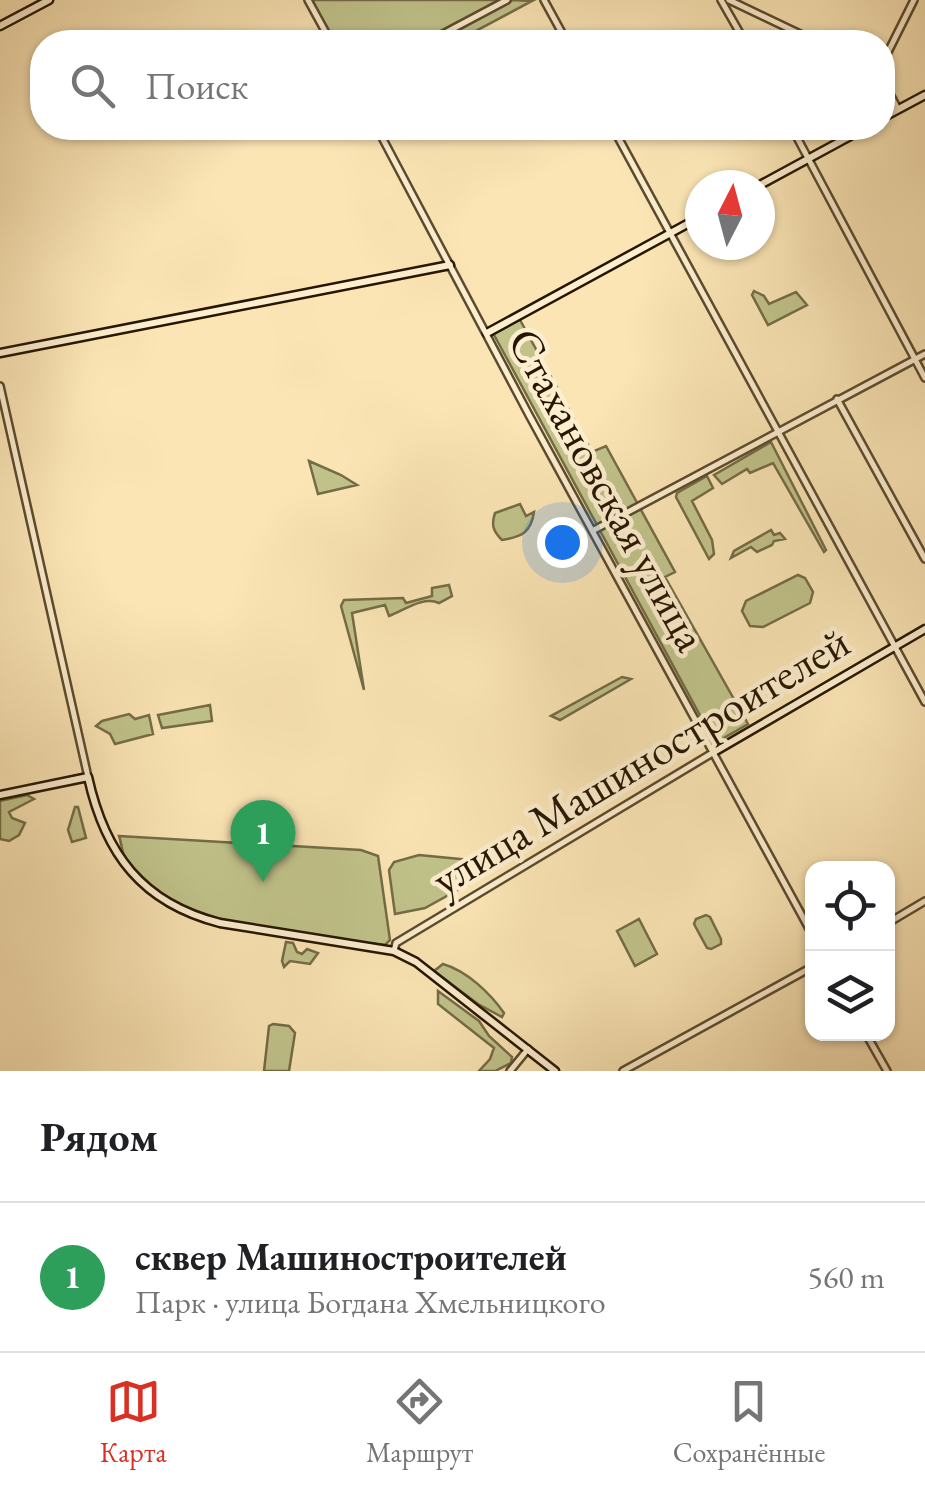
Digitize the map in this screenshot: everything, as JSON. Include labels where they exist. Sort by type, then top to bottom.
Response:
[{"type":"street","points":[[0,26],[50,0]]},
{"type":"street","points":[[308,0],[324,30]]},
{"type":"street","points":[[451,30],[507,0]]},
{"type":"street","points":[[544,0],[560,30]]},
{"type":"street","points":[[721,0],[737,30]]},
{"type":"street","points":[[729,0],[792,30]]},
{"type":"street","points":[[895,38],[914,0]]},
{"type":"street","points":[[895,111],[925,95]]},
{"type":"street","points":[[895,104],[898,109]]},
{"type":"street","name":"Стахановская улица","points":[[383,140],[805,921]]},
{"type":"street","points":[[620,140],[925,702]]},
{"type":"street","points":[[799,140],[925,378]]},
{"type":"street","points":[[775,177],[843,140]]},
{"type":"street","points":[[487,333],[685,225]]},
{"type":"street","points":[[0,352],[450,265]]},
{"type":"street","points":[[594,530],[925,354]]},
{"type":"street","points":[[0,386],[88,777],[105,832],[125,867],[168,903],[220,923],[394,951],[416,962],[555,1071]]},
{"type":"street","points":[[837,399],[925,559]]},
{"type":"street","name":"улица Машиностроителей","points":[[394,951],[396,943],[925,629]]},
{"type":"street","points":[[0,795],[88,777]]},
{"type":"street","points":[[895,918],[925,901]]},
{"type":"street","points":[[623,1071],[805,970]]},
{"type":"street","points":[[870,1041],[887,1071]]},
{"type":"street","points":[[510,1071],[528,1049]]},
{"type":"green space","points":[[312,0],[499,0],[443,30],[328,30]]},
{"type":"green space","points":[[513,0],[532,1],[478,30],[457,30]]},
{"type":"green space","points":[[754,291],[769,304],[796,292],[807,305],[768,325],[752,295]]},
{"type":"green space","points":[[519,318],[592,452],[606,446],[675,572],[665,577],[748,724],[715,743],[493,333]]},
{"type":"green space","points":[[771,442],[824,552],[773,463],[750,473],[747,469],[722,484],[714,475]]},
{"type":"green space","points":[[309,461],[341,475],[357,485],[318,494]]},
{"type":"green space","points":[[707,476],[713,488],[692,501],[712,540],[714,554],[709,559],[676,497]]},
{"type":"green space","points":[[520,504],[526,516],[534,512],[528,529],[502,540],[494,528],[495,513]]},
{"type":"green space","points":[[771,530],[785,539],[757,552],[751,547],[731,558],[734,551]]},
{"type":"green space","points":[[798,575],[805,578],[813,592],[810,603],[763,627],[750,626],[742,611],[746,601]]},
{"type":"green space","points":[[449,585],[452,596],[439,603],[420,602],[389,616],[385,605],[352,613],[364,690],[341,606],[344,600],[403,598],[406,603],[432,596],[432,588]]},
{"type":"green space","points":[[622,677],[631,679],[560,720],[551,716]]},
{"type":"green space","points":[[210,705],[212,721],[162,728],[158,715]]},
{"type":"green space","points":[[129,714],[135,719],[149,715],[153,734],[115,744],[110,734],[96,726],[102,721]]},
{"type":"green space","points":[[27,795],[34,799],[9,812],[12,818],[25,823],[19,835],[9,841],[0,839],[0,801]]},
{"type":"green space","points":[[75,807],[86,838],[72,842],[68,830]]},
{"type":"green space","points":[[119,836],[361,850],[378,856],[390,940],[385,945],[291,934],[195,911],[167,897],[130,870]]},
{"type":"green space","points":[[419,855],[470,860],[483,876],[425,908],[395,914],[389,870],[394,862]]},
{"type":"green space","points":[[706,915],[721,939],[721,944],[711,949],[694,924]]},
{"type":"green space","points":[[639,919],[657,954],[635,966],[617,931]]},
{"type":"green space","points":[[286,942],[293,943],[302,954],[307,949],[318,953],[310,964],[290,961],[284,967]]},
{"type":"green space","points":[[443,964],[477,984],[504,1013],[502,1017],[434,971]]},
{"type":"green space","points":[[438,991],[479,1021],[512,1057],[511,1063],[495,1071],[479,1071],[494,1048],[438,1004]]},
{"type":"green space","points":[[269,1026],[289,1026],[295,1033],[289,1071],[264,1071]]},
{"type":"place","name":"сквер Машиностроителей","points":[[263,882]]}]
